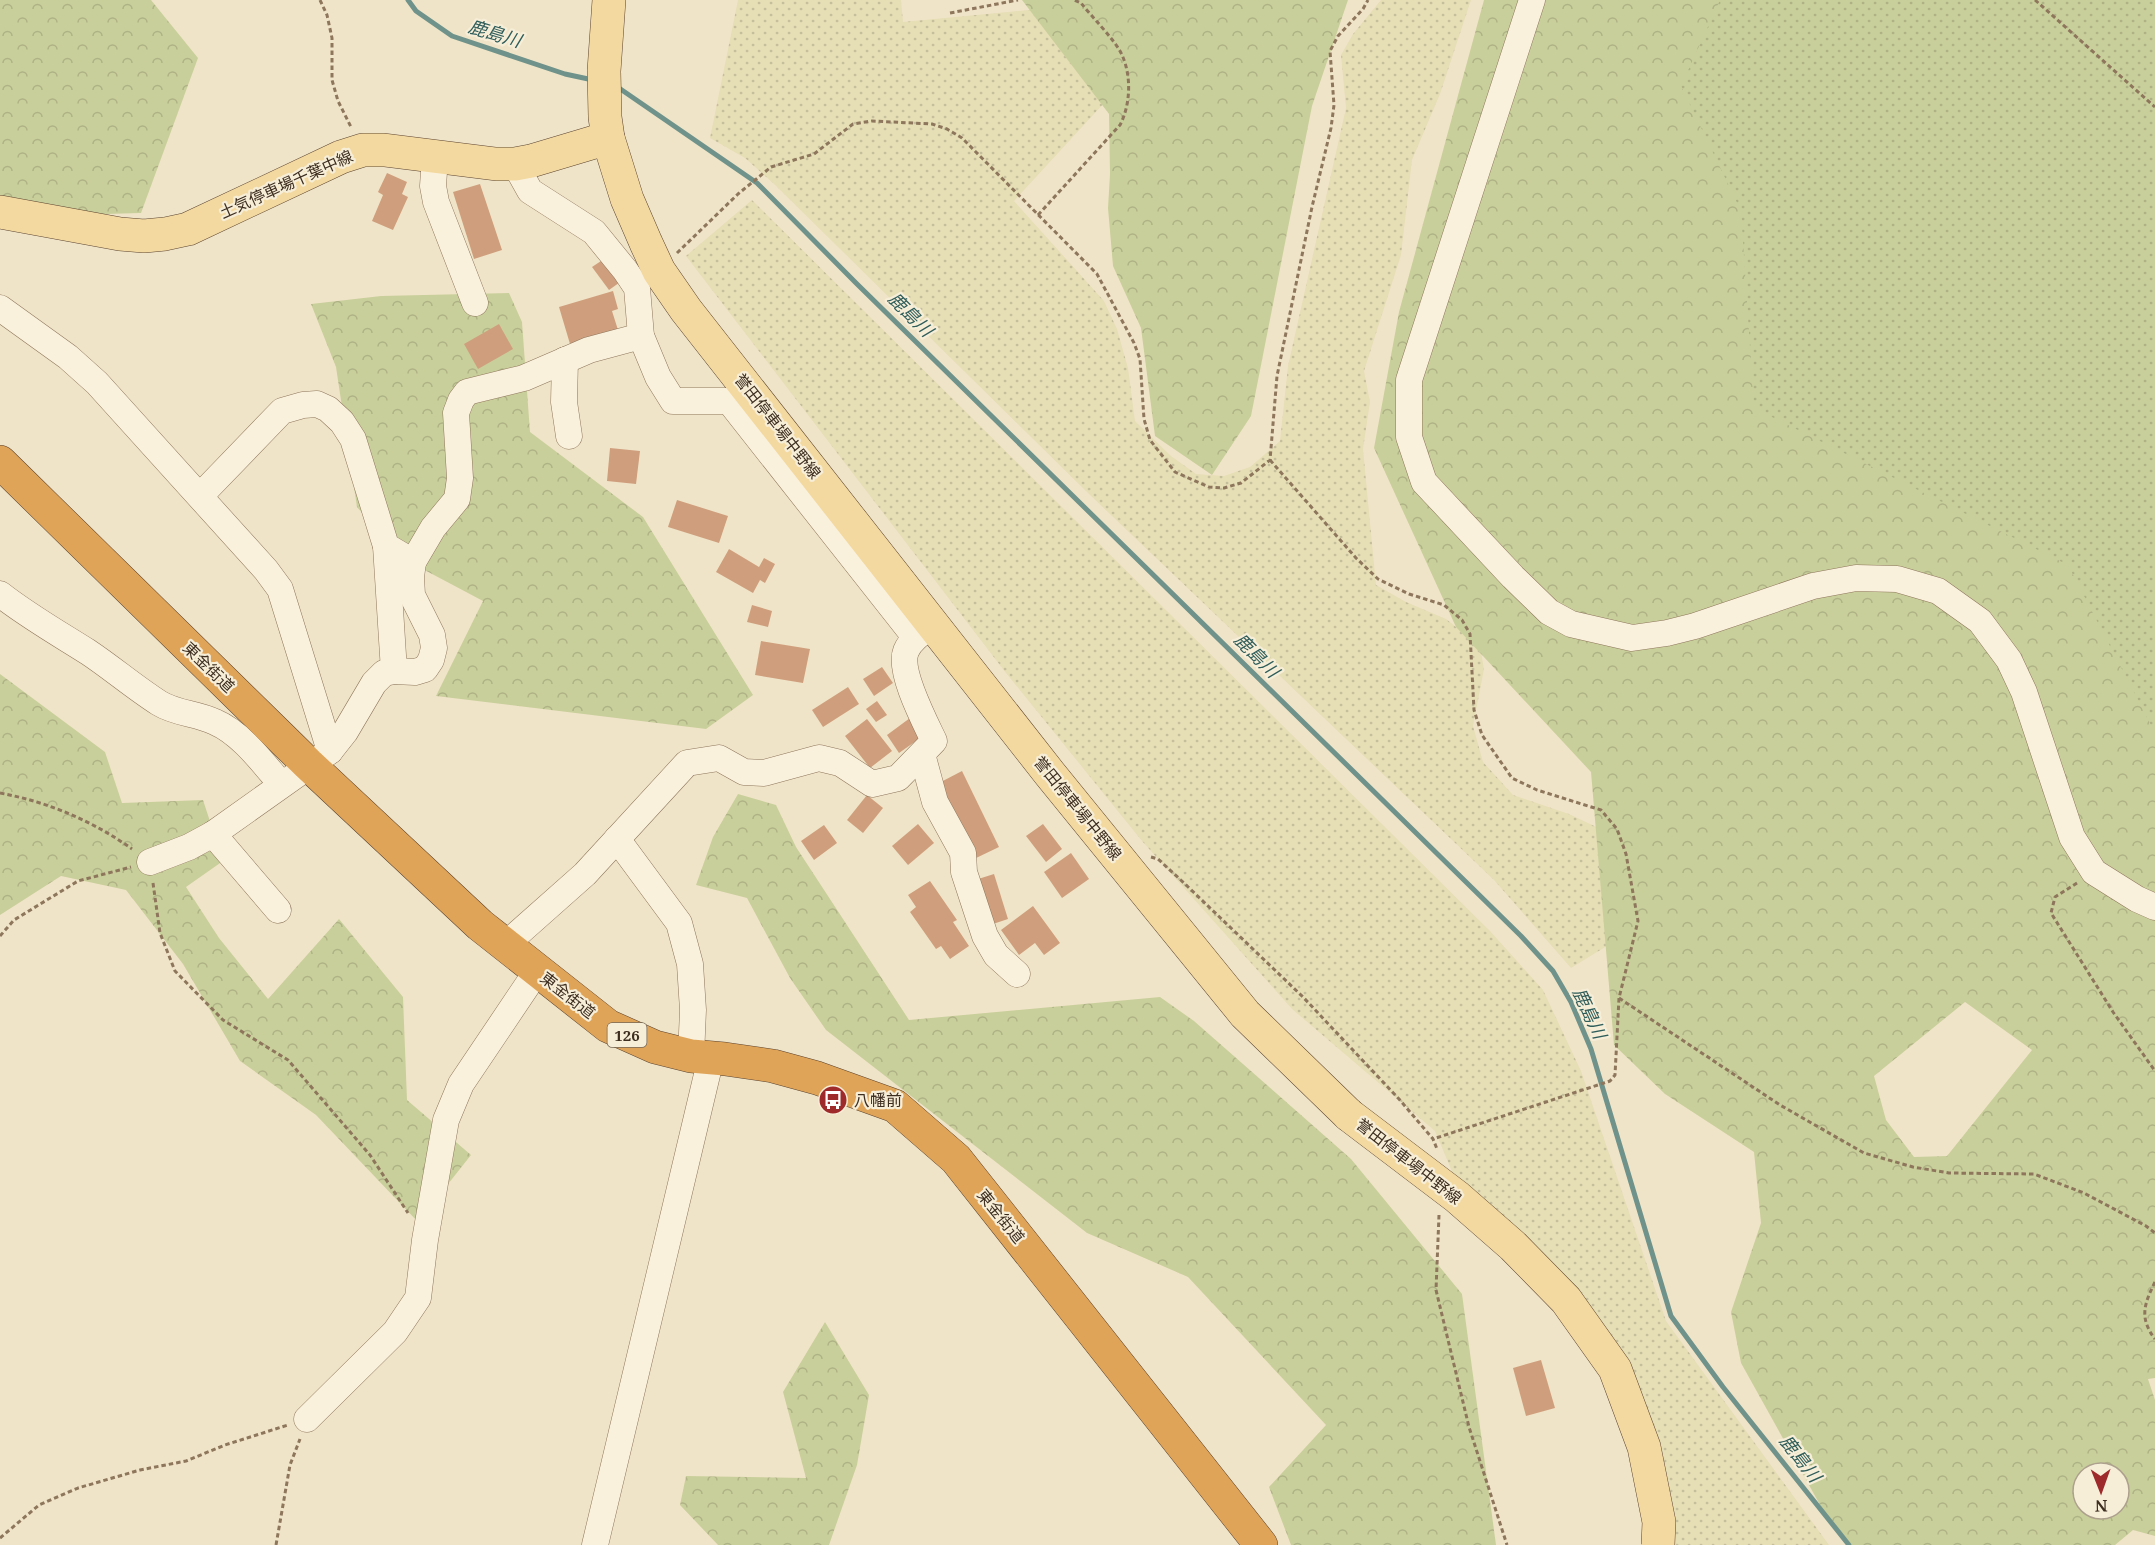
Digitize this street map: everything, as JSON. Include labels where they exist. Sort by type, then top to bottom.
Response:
[{"type":"highway","name":"東金街道","points":[[0,462],[319,757],[480,925],[608,1026],[655,1047],[701,1057],[773,1066],[817,1077],[896,1106],[956,1159],[1260,1545]]},
{"type":"main road","name":"誉田停車場中野線","points":[[609,0],[604,86],[608,138],[648,280],[686,310],[924,631],[1050,774],[1245,1014],[1349,1115],[1473,1211],[1513,1246],[1572,1309],[1615,1370],[1644,1447],[1659,1522],[1658,1545]]},
{"type":"main road","name":"土気停車場千葉中線","points":[[0,212],[120,234],[144,236],[165,234],[188,229],[341,157],[363,150],[384,150],[496,164],[515,164],[608,138]]},
{"type":"street","points":[[1532,0],[1409,380],[1408,437],[1424,482],[1549,612],[1571,624],[1596,631],[1632,638],[1667,633],[1695,626],[1813,586],[1856,578],[1897,579],[1938,591],[1980,621],[2009,660],[2024,692],[2072,837],[2094,872],[2136,899],[2155,907]]},
{"type":"street","points":[[435,157],[433,186],[436,202],[475,303]]},
{"type":"street","points":[[505,945],[585,874],[687,763],[719,758],[744,772],[764,772],[819,758],[840,763],[872,784],[898,778],[934,741],[906,675],[905,652],[924,631],[729,401],[673,401],[658,377],[641,336],[648,280],[625,270],[594,232],[530,191],[515,164]]},
{"type":"street","points":[[0,308],[68,357],[97,383],[266,570],[280,589],[319,757]]},
{"type":"street","points":[[150,862],[189,847],[213,834],[319,757],[345,732],[374,683],[384,673],[416,672],[424,669],[434,648],[432,635],[412,595],[412,562],[433,528],[457,499],[460,478],[456,413],[460,400],[467,392],[524,378],[589,350],[641,336]]},
{"type":"street","points":[[566,360],[564,402],[569,436]]},
{"type":"street","points":[[200,496],[282,411],[317,404],[328,409],[342,422],[353,439],[386,546],[394,671]]},
{"type":"street","points":[[386,546],[412,562]]},
{"type":"street","points":[[0,594],[20,610],[89,652],[160,703],[175,711],[216,722],[225,727],[251,749],[281,784]]},
{"type":"street","points":[[922,754],[935,802],[963,853],[964,872],[985,936],[996,955],[1017,974]]},
{"type":"street","points":[[213,834],[278,910]]},
{"type":"street","points":[[603,1541],[701,1057],[693,1010],[690,964],[679,923],[617,839]]},
{"type":"street","points":[[307,1419],[395,1332],[418,1298],[425,1240],[446,1120],[461,1084],[537,971]]},
{"type":"path","points":[[320,0],[327,15],[332,38],[332,80],[338,101],[363,150]]},
{"type":"path","points":[[950,13],[1018,0]]},
{"type":"path","points":[[1038,215],[1120,125],[1126,112],[1129,93],[1126,70],[1120,51],[1081,3],[1074,0]]},
{"type":"path","points":[[648,280],[763,173],[771,167],[814,154],[853,124],[872,121],[932,124],[948,129],[962,138],[1097,274],[1140,359],[1144,419],[1150,440],[1175,471],[1209,487],[1224,488],[1241,483],[1270,460],[1278,376],[1312,207],[1331,128],[1334,105],[1330,51],[1338,36],[1363,9],[1368,0]]},
{"type":"path","points":[[2035,0],[2155,107]]},
{"type":"path","points":[[1270,460],[1356,558],[1378,579],[1409,594],[1444,604],[1462,620],[1470,634],[1474,710],[1482,735],[1512,778],[1537,790],[1601,810],[1617,829],[1626,854],[1638,921],[1619,998],[1615,1075],[1610,1081],[1433,1139]]},
{"type":"path","points":[[0,794],[31,799],[107,831],[150,862],[160,933],[175,971],[223,1020],[288,1060],[370,1155],[425,1240]]},
{"type":"path","points":[[1149,856],[1158,859],[1303,997],[1399,1099],[1433,1139],[1439,1154]]},
{"type":"path","points":[[0,936],[14,920],[78,880],[150,862]]},
{"type":"path","points":[[2094,872],[2055,897],[2051,913],[2113,1012],[2155,1071]]},
{"type":"path","points":[[1619,998],[1780,1105],[1864,1153],[1914,1167],[1949,1173],[2034,1174],[2084,1193],[2155,1233]]},
{"type":"path","points":[[1440,1208],[1436,1290],[1469,1427],[1506,1545]]},
{"type":"path","points":[[2155,1282],[2145,1303],[2146,1327],[2155,1339]]},
{"type":"path","points":[[0,1538],[39,1504],[78,1488],[141,1470],[186,1461],[225,1445],[307,1419]]},
{"type":"path","points":[[276,1545],[290,1465],[307,1419]]},
{"type":"shaded area","points":[[738,0],[901,0],[903,22],[1059,7],[1117,89],[1014,201],[1104,301],[1117,329],[1128,368],[1135,421],[1171,456],[1196,474],[1224,476],[1250,467],[1280,441],[1288,366],[1346,108],[1341,55],[1353,34],[1381,0],[1471,0],[1440,94],[1412,160],[1401,255],[1364,371],[1370,402],[1363,449],[1376,585],[1406,602],[1446,619],[1480,646],[1484,669],[1473,726],[1483,762],[1513,795],[1569,814],[1609,833],[1628,933],[1571,968],[1494,880],[1090,495],[773,183],[745,158],[710,138]]},
{"type":"shaded area","points":[[752,200],[1490,931],[1543,990],[1581,1071],[1666,1321],[1829,1545],[1675,1545],[1669,1490],[1642,1405],[1456,1181],[1435,1131],[1292,1009],[1142,841],[1006,673],[686,256]]},
{"type":"green space","points":[[0,0],[151,0],[198,58],[141,213],[0,217]]},
{"type":"green space","points":[[1022,0],[1348,0],[1312,106],[1251,416],[1212,475],[1155,436],[1141,328],[1113,266],[1108,208],[1109,114]]},
{"type":"green space","points":[[1484,0],[1720,0],[1681,86],[1741,211],[1754,408],[2068,565],[2155,733],[2155,1378],[2148,1379],[2155,1400],[2155,1536],[2133,1530],[2115,1545],[1852,1545],[1824,1512],[1741,1363],[1731,1312],[1761,1223],[1754,1152],[1665,1094],[1614,1045],[1591,772],[1456,627],[1374,448],[1399,312]],"holes":[[[1965,1002],[2032,1050],[1947,1156],[1914,1157],[1886,1120],[1874,1076]]]},
{"type":"green space","points":[[1655,0],[2155,0],[2155,802],[1673,506]]},
{"type":"green space","points":[[509,293],[522,322],[530,432],[643,517],[753,695],[706,729],[436,696],[483,601],[400,557],[357,507],[336,367],[311,304],[381,296]]},
{"type":"green space","points":[[0,674],[105,752],[122,803],[203,800],[223,861],[186,887],[219,938],[268,999],[339,919],[403,997],[407,1100],[471,1155],[418,1222],[316,1115],[240,1061],[183,964],[126,890],[61,876],[0,915]]},
{"type":"green space","points":[[738,794],[776,805],[796,847],[909,1020],[1160,997],[1194,1021],[1351,1159],[1462,1294],[1496,1545],[1291,1545],[1269,1487],[1326,1425],[1188,1277],[1087,1233],[826,1030],[790,978],[747,898],[696,885],[713,837]]},
{"type":"green space","points":[[825,1322],[869,1395],[857,1465],[829,1545],[718,1545],[680,1505],[686,1476],[806,1478],[783,1392]]},
{"type":"building","points":[[387,173],[407,182],[402,194],[408,197],[393,230],[372,221],[383,195],[378,192]]},
{"type":"building","points":[[480,184],[502,250],[474,259],[453,192]]},
{"type":"building","points":[[607,257],[623,280],[609,290],[592,267]]},
{"type":"building","points":[[613,291],[618,309],[612,311],[618,330],[570,344],[559,307]]},
{"type":"building","points":[[499,324],[513,349],[478,369],[464,344]]},
{"type":"building","points":[[610,448],[640,451],[636,484],[607,481]]},
{"type":"building","points":[[677,500],[728,516],[719,543],[668,527]]},
{"type":"building","points":[[729,549],[759,567],[764,558],[775,564],[765,583],[760,580],[753,593],[716,572]]},
{"type":"building","points":[[752,605],[772,611],[768,627],[747,622]]},
{"type":"building","points":[[761,641],[810,649],[803,683],[755,675]]},
{"type":"building","points":[[882,667],[893,683],[874,696],[863,679]]},
{"type":"building","points":[[848,687],[859,704],[823,727],[812,710]]},
{"type":"building","points":[[877,701],[887,715],[876,722],[866,709]]},
{"type":"building","points":[[910,718],[923,736],[899,753],[887,735]]},
{"type":"building","points":[[867,719],[892,751],[870,768],[845,736]]},
{"type":"building","points":[[962,771],[999,847],[974,859],[937,784]]},
{"type":"building","points":[[867,795],[883,808],[863,833],[847,820]]},
{"type":"building","points":[[918,824],[934,843],[908,865],[892,846]]},
{"type":"building","points":[[1043,824],[1062,849],[1046,862],[1026,836]]},
{"type":"building","points":[[824,825],[837,843],[814,860],[801,841]]},
{"type":"building","points":[[1071,853],[1089,879],[1062,898],[1044,872]]},
{"type":"building","points":[[994,874],[1008,919],[990,925],[975,880]]},
{"type":"building","points":[[930,881],[957,920],[953,922],[969,946],[950,959],[941,946],[936,949],[910,912],[916,907],[908,895]]},
{"type":"building","points":[[1033,906],[1060,943],[1044,955],[1035,943],[1019,955],[1001,930]]},
{"type":"building","points":[[1541,1360],[1555,1408],[1526,1416],[1513,1368]]},
{"type":"waterway","name":"鹿島川","points":[[408,0],[416,11],[452,36],[565,74],[593,80]]},
{"type":"waterway","name":"鹿島川","points":[[616,86],[757,183],[1521,936],[1553,971],[1571,1002],[1591,1049],[1671,1316],[1723,1387],[1849,1545]]},
{"type":"place","name":"八幡前","points":[[833,1100]]}]
